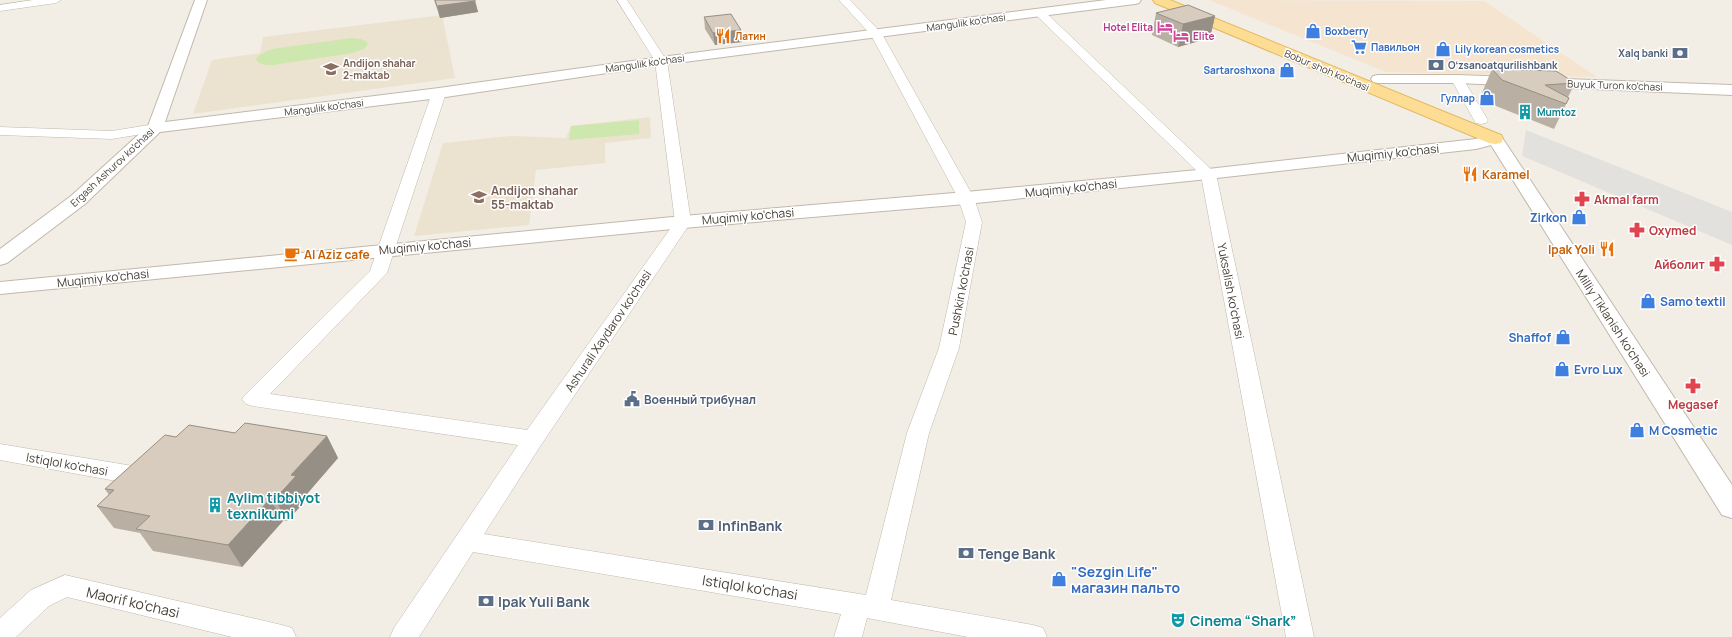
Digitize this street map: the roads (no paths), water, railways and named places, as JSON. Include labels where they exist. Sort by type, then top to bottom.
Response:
[{"type":"main road","name":"Bobur shoh ko'chasi","points":[[1159,0],[1495,139]]},
{"type":"main road","name":"Bobur shoh ko'chasi","points":[[1183,0],[1481,120]]},
{"type":"main road","points":[[1481,120],[1495,139]]},
{"type":"street","points":[[0,8],[56,0]]},
{"type":"street","name":"Ergash Ashurov ko'chasi","points":[[0,259],[78,200],[155,128],[201,0]]},
{"type":"street","points":[[622,0],[661,61],[683,222]]},
{"type":"street","name":"Pushkin ko'chasi","points":[[844,0],[876,34],[966,198],[974,222],[949,348],[918,433],[866,607],[848,637]]},
{"type":"street","name":"Mangulik ko'chasi","points":[[155,128],[1135,0]]},
{"type":"street","points":[[1039,12],[1208,174]]},
{"type":"street","name":"Buyuk Turon ko'chasi","points":[[1378,79],[1457,79],[1732,90]]},
{"type":"street","points":[[1457,79],[1481,120]]},
{"type":"street","points":[[439,92],[378,274],[253,399],[533,439]]},
{"type":"street","points":[[0,131],[112,136],[155,128]]},
{"type":"street","name":"Muqimiy ko'chasi","points":[[0,288],[386,250],[683,222],[966,198],[1208,174],[1476,144],[1495,139]]},
{"type":"street","name":"Milliy Tiklanish ko'chasi","points":[[1495,139],[1732,507]]},
{"type":"street","name":"Yuksalish ko'chasi","points":[[1208,174],[1300,637]]},
{"type":"street","name":"Ashurali Xaydarov ko'chasi","points":[[404,637],[533,439],[683,222]]},
{"type":"street","name":"Istiqlol ko'chasi","points":[[0,452],[133,476]]},
{"type":"street","name":"Istiqlol ko'chasi","points":[[467,540],[866,607],[1033,637]]},
{"type":"street","name":"Maorif ko'chasi","points":[[0,635],[40,598],[66,586],[282,637]]},
{"type":"place","name":"Hotel Elita","points":[[1165,27]]},
{"type":"place","name":"Boxberry","points":[[1313,31]]},
{"type":"place","name":"Латин","points":[[723,36]]},
{"type":"place","name":"Elite","points":[[1181,36]]},
{"type":"place","name":"Павильон","points":[[1359,47]]},
{"type":"place","name":"Lily korean cosmetics","points":[[1443,49]]},
{"type":"place","name":"Xalq banki","points":[[1680,53]]},
{"type":"place","name":"Oʻzsanoatqurilishbank","points":[[1436,65]]},
{"type":"place","name":"Andijon shahar 2-maktab","points":[[331,69]]},
{"type":"place","name":"Sartaroshxona","points":[[1287,70]]},
{"type":"place","name":"Гуллар","points":[[1487,98]]},
{"type":"place","name":"Mumtoz","points":[[1525,112]]},
{"type":"place","name":"Karamel","points":[[1470,174]]},
{"type":"place","name":"Andijon shahar 55-maktab","points":[[479,197]]},
{"type":"place","name":"Akmal farm","points":[[1582,199]]},
{"type":"place","name":"Zirkon","points":[[1579,217]]},
{"type":"place","name":"Oxymed","points":[[1637,230]]},
{"type":"place","name":"Ipak Yoli","points":[[1607,249]]},
{"type":"place","name":"Al Aziz cafe","points":[[292,254]]},
{"type":"place","name":"Айболит","points":[[1717,264]]},
{"type":"place","name":"Samo textil","points":[[1648,301]]},
{"type":"place","name":"Shaffof","points":[[1563,337]]},
{"type":"place","name":"Evro Lux","points":[[1562,369]]},
{"type":"place","name":"Megasef","points":[[1693,386]]},
{"type":"place","name":"Военный трибунал","points":[[632,399]]},
{"type":"place","name":"M Cosmetic","points":[[1637,430]]},
{"type":"place","name":"Aylim tibbiyot texnikumi","points":[[215,505]]},
{"type":"place","name":"InfinBank","points":[[706,525]]},
{"type":"place","name":"Tenge Bank","points":[[966,553]]},
{"type":"place","name":"\"Sezgin Life\" магазин пальто","points":[[1059,579]]},
{"type":"place","name":"Ipak Yuli Bank","points":[[486,601]]},
{"type":"place","name":"Cinema “Shark”","points":[[1178,620]]}]
